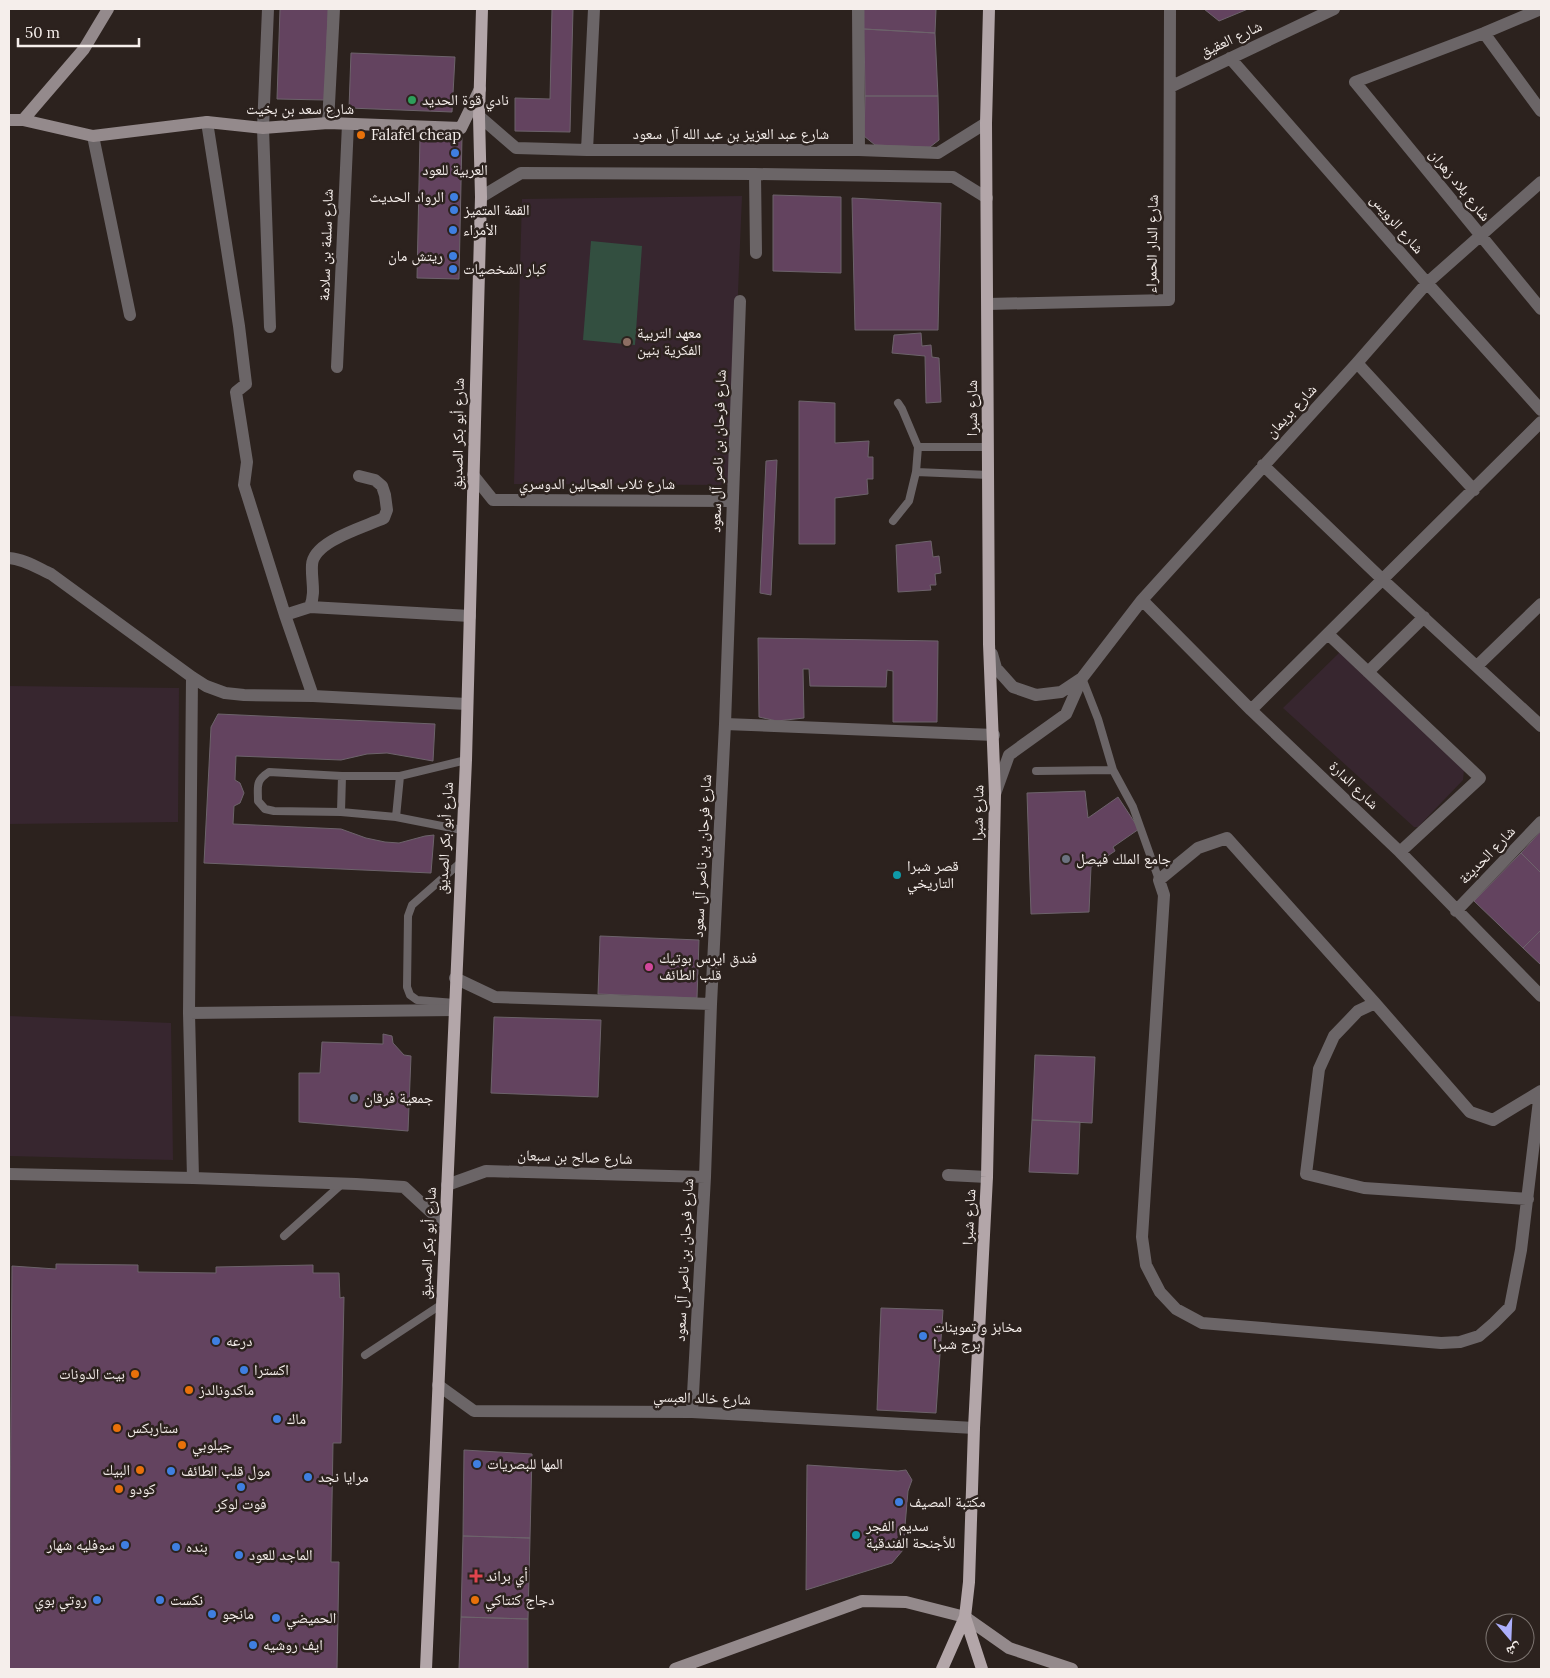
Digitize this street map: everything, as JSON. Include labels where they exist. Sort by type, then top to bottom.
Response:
[{"type":"main road","name":"شارع أبو بكر الصديق","points":[[426,1669],[466,760],[481,197],[479,116],[482,9]]},
{"type":"main road","name":"شارع شبرا","points":[[965,1617],[969,1582],[974,1428],[987,1177],[995,794],[989,644],[986,123],[989,9]]},
{"type":"main road","points":[[942,1669],[965,1617]]},
{"type":"main road","points":[[965,1617],[982,1669]]},
{"type":"street","points":[[23,120],[84,49],[108,9]]},
{"type":"street","points":[[268,9],[263,128],[270,327]]},
{"type":"street","points":[[328,123],[334,9]]},
{"type":"street","points":[[587,150],[594,9]]},
{"type":"street","points":[[858,9],[859,150]]},
{"type":"street","name":"شارع الدار الحمراء","points":[[988,304],[1169,300],[1170,9]]},
{"type":"street","name":"شارع العقيق","points":[[1170,86],[1321,12],[1334,9]]},
{"type":"street","points":[[1541,9],[1484,33],[1541,111]]},
{"type":"street","name":"شارع بلاد زهران","points":[[1484,33],[1355,82],[1541,309]]},
{"type":"street","name":"شارع الرويس","points":[[1230,58],[1541,410]]},
{"type":"street","name":"شارع سعد بن بخيت","points":[[9,120],[23,120],[93,136],[207,122],[263,128],[328,123],[460,128],[480,89]]},
{"type":"street","name":"شارع عبد العزيز بن عبد الله آل سعود","points":[[479,116],[516,148],[587,150],[859,150],[938,153],[986,123]]},
{"type":"street","points":[[207,122],[239,326],[246,384],[236,392],[247,462],[244,485],[313,696]]},
{"type":"street","name":"شارع سلمة بن سلامة","points":[[337,367],[348,124]]},
{"type":"street","points":[[93,136],[130,315]]},
{"type":"street","points":[[481,197],[521,173],[953,177],[987,198]]},
{"type":"street","points":[[755,174],[756,254]]},
{"type":"street","name":"شارع بريمان","points":[[1082,678],[1142,600],[1427,283],[1541,182]]},
{"type":"street","name":"شارع فرحان بن ناصر آل سعود","points":[[692,1412],[704,1177],[710,1004],[725,724],[740,301]]},
{"type":"street","points":[[1357,363],[1474,490]]},
{"type":"street","points":[[1251,710],[1541,422]]},
{"type":"street","points":[[1264,465],[1383,580],[1541,726]]},
{"type":"street","name":"شارع ثلاب العجالين الدوسري","points":[[474,475],[493,500],[733,501]]},
{"type":"street","points":[[310,607],[314,597],[312,562],[319,550],[330,541],[384,518],[387,510],[386,495],[382,486],[376,480],[359,476]]},
{"type":"street","points":[[9,558],[32,564],[51,574],[206,686],[244,695],[313,696],[467,704]]},
{"type":"street","name":"شارع الدارة","points":[[1142,600],[1251,710],[1400,852],[1541,996]]},
{"type":"street","points":[[1477,666],[1541,604]]},
{"type":"street","points":[[285,615],[310,607],[470,616]]},
{"type":"street","points":[[1368,672],[1424,617]]},
{"type":"street","points":[[1328,634],[1480,778],[1400,852]]},
{"type":"street","points":[[989,644],[996,668],[1013,687],[1036,695],[1061,692],[1082,678]]},
{"type":"street","points":[[192,677],[189,1012],[193,1178]]},
{"type":"street","points":[[995,794],[1009,755],[1066,714],[1082,678]]},
{"type":"street","points":[[725,724],[994,736]]},
{"type":"street","name":"شارع الحديثة","points":[[1456,911],[1541,822]]},
{"type":"street","points":[[1227,838],[1470,1112],[1493,1120],[1541,1092],[1521,1250],[1510,1307],[1478,1336],[1460,1342],[1441,1343],[1202,1324],[1176,1308],[1160,1292],[1146,1265],[1142,1238],[1164,895],[1159,880],[1198,848],[1227,838]]},
{"type":"street","points":[[455,978],[495,997],[710,1004]]},
{"type":"street","points":[[1375,1003],[1358,1012],[1334,1036],[1319,1070],[1306,1174],[1364,1188],[1528,1199]]},
{"type":"street","points":[[189,1012],[455,1007]]},
{"type":"street","name":"شارع صالح بن سبعان","points":[[447,1184],[486,1170],[704,1177]]},
{"type":"street","points":[[9,1174],[193,1178],[404,1187],[445,1225]]},
{"type":"street","points":[[948,1175],[987,1177]]},
{"type":"street","name":"شارع خالد العبسي","points":[[438,1385],[474,1411],[820,1414],[974,1428]]},
{"type":"street","points":[[675,1669],[862,1601],[906,1602],[965,1617],[1009,1648],[1072,1669]]},
{"type":"lane","points":[[893,521],[909,501],[916,472],[918,447],[898,403]]},
{"type":"lane","points":[[918,447],[989,447]]},
{"type":"lane","points":[[916,472],[989,475]]},
{"type":"lane","points":[[1082,678],[1098,719],[1113,770],[1133,807],[1159,880]]},
{"type":"lane","points":[[462,830],[396,817],[341,812],[274,811],[265,809],[258,801],[258,782],[270,772],[342,776],[400,776],[466,760]]},
{"type":"lane","points":[[1036,771],[1113,770]]},
{"type":"lane","points":[[341,812],[342,776]]},
{"type":"lane","points":[[396,817],[400,776]]},
{"type":"lane","points":[[455,1007],[416,1000],[410,995],[407,987],[408,916],[412,905],[460,863]]},
{"type":"lane","points":[[284,1236],[343,1183]]},
{"type":"lane","points":[[364,1355],[442,1304]]},
{"type":"shaded area","name":"معهد التربية الفكرية بنين","points":[[742,196],[730,485],[514,484],[522,199]]},
{"type":"shaded area","points":[[1340,652],[1464,769],[1463,780],[1418,827],[1414,827],[1283,708]]},
{"type":"shaded area","points":[[9,686],[179,688],[178,822],[9,824]]},
{"type":"shaded area","points":[[9,1016],[171,1023],[173,1160],[9,1156]]},
{"type":"green space","points":[[591,241],[642,246],[635,345],[583,340]]},
{"type":"building","points":[[280,9],[328,9],[325,100],[277,99]]},
{"type":"building","points":[[552,9],[573,9],[570,132],[515,131],[515,98],[550,99]]},
{"type":"building","points":[[864,9],[936,9],[935,33],[864,29]]},
{"type":"building","points":[[1204,9],[1248,9],[1219,21]]},
{"type":"building","points":[[864,29],[935,33],[938,96],[865,96]]},
{"type":"building","points":[[351,53],[455,57],[452,112],[349,108]]},
{"type":"building","points":[[865,96],[938,96],[939,140],[930,147],[875,145],[864,136]]},
{"type":"building","points":[[420,136],[462,137],[459,279],[417,278]]},
{"type":"building","points":[[773,195],[841,197],[841,273],[773,271]]},
{"type":"building","points":[[852,198],[941,203],[938,330],[855,330]]},
{"type":"building","points":[[921,333],[922,346],[931,345],[932,357],[939,358],[941,402],[926,403],[925,356],[892,353],[894,335]]},
{"type":"building","points":[[799,401],[835,403],[835,443],[869,441],[868,457],[873,457],[873,479],[867,479],[868,494],[835,498],[835,544],[799,544]]},
{"type":"building","points":[[777,460],[771,595],[760,593],[766,461]]},
{"type":"building","points":[[931,541],[933,557],[939,556],[941,573],[935,574],[936,585],[930,585],[931,590],[898,592],[896,545]]},
{"type":"building","points":[[758,638],[938,641],[937,722],[893,722],[893,671],[887,670],[886,687],[810,686],[809,669],[803,669],[804,718],[777,721],[759,717]]},
{"type":"building","points":[[218,714],[435,724],[433,761],[387,753],[367,754],[341,760],[236,756],[235,780],[240,783],[244,793],[240,803],[234,806],[233,824],[341,829],[366,838],[399,843],[434,835],[431,873],[204,863],[211,727]]},
{"type":"building","name":"جامع الملك فيصل","points":[[1085,791],[1088,818],[1118,797],[1139,829],[1113,847],[1115,851],[1091,867],[1089,912],[1031,914],[1027,793]]},
{"type":"building","points":[[1541,831],[1541,873],[1521,853]]},
{"type":"building","points":[[1521,853],[1541,873],[1541,930],[1523,948],[1474,901]]},
{"type":"building","points":[[1541,930],[1541,965],[1523,948]]},
{"type":"building","name":"فندق ايرس بوتيك قلب الطائف","points":[[600,936],[699,940],[697,998],[598,994]]},
{"type":"building","points":[[494,1017],[601,1020],[598,1097],[491,1093]]},
{"type":"building","name":"جمعية فرقان","points":[[383,1034],[392,1036],[393,1043],[404,1055],[411,1056],[408,1131],[299,1122],[299,1073],[320,1073],[322,1042],[383,1044]]},
{"type":"building","points":[[1035,1055],[1095,1057],[1092,1123],[1032,1120]]},
{"type":"building","points":[[1032,1120],[1080,1122],[1078,1174],[1029,1172]]},
{"type":"building","name":"مول قلب الطائف","points":[[56,1264],[138,1265],[138,1272],[216,1273],[216,1267],[313,1265],[313,1273],[339,1273],[340,1298],[344,1297],[341,1443],[333,1443],[331,1562],[339,1562],[337,1669],[9,1669],[12,1266],[56,1269]]},
{"type":"building","points":[[881,1308],[943,1310],[936,1413],[877,1410]]},
{"type":"building","points":[[464,1450],[532,1454],[530,1538],[463,1536]]},
{"type":"building","name":"سديم الفجر للأجنحة الفندقية","points":[[807,1465],[906,1470],[912,1480],[908,1491],[903,1550],[892,1563],[806,1590]]},
{"type":"building","points":[[463,1536],[530,1538],[528,1619],[461,1617]]},
{"type":"building","points":[[461,1617],[528,1619],[528,1669],[459,1669]]},
{"type":"place","name":"نادي قوة الحديد","points":[[412,100]]},
{"type":"place","name":"Falafel cheap","points":[[361,135]]},
{"type":"place","name":"العربية للعود","points":[[455,153]]},
{"type":"place","name":"الرواد الحديث","points":[[454,197]]},
{"type":"place","name":"القمة المتميز","points":[[454,210]]},
{"type":"place","name":"الأمراء","points":[[453,230]]},
{"type":"place","name":"ريتش مان","points":[[453,256]]},
{"type":"place","name":"كبار الشخصيات","points":[[453,269]]},
{"type":"place","name":"معهد التربية الفكرية بنين","points":[[627,342]]},
{"type":"place","name":"جامع الملك فيصل","points":[[1066,859]]},
{"type":"place","name":"قصر شبرا التاريخي","points":[[897,875]]},
{"type":"place","name":"فندق ايرس بوتيك قلب الطائف","points":[[649,967]]},
{"type":"place","name":"جمعية فرقان","points":[[354,1098]]},
{"type":"place","name":"مخابز و تموينات برج شبرا","points":[[923,1336]]},
{"type":"place","name":"درعه","points":[[216,1341]]},
{"type":"place","name":"اكسترا","points":[[244,1370]]},
{"type":"place","name":"بيت الدونات","points":[[135,1374]]},
{"type":"place","name":"ماكدونالدز","points":[[189,1390]]},
{"type":"place","name":"ماك","points":[[277,1419]]},
{"type":"place","name":"ستاربكس","points":[[117,1428]]},
{"type":"place","name":"جيلوبي","points":[[182,1445]]},
{"type":"place","name":"المها للبصريات","points":[[477,1464]]},
{"type":"place","name":"البيك","points":[[140,1470]]},
{"type":"place","name":"مول قلب الطائف","points":[[171,1471]]},
{"type":"place","name":"مرايا نجد","points":[[308,1477]]},
{"type":"place","name":"فوت لوكر","points":[[241,1487]]},
{"type":"place","name":"كودو","points":[[119,1489]]},
{"type":"place","name":"مكتبة المصيف","points":[[899,1502]]},
{"type":"place","name":"سديم الفجر للأجنحة الفندقية","points":[[856,1535]]},
{"type":"place","name":"سوفليه شهار","points":[[125,1545]]},
{"type":"place","name":"بنده","points":[[176,1547]]},
{"type":"place","name":"الماجد للعود","points":[[239,1555]]},
{"type":"place","name":"أي براند","points":[[476,1576]]},
{"type":"place","name":"روتي بوي","points":[[97,1600]]},
{"type":"place","name":"نكست","points":[[160,1600]]},
{"type":"place","name":"دجاج كنتاكي","points":[[475,1600]]},
{"type":"place","name":"مانجو","points":[[212,1614]]},
{"type":"place","name":"الحميضي","points":[[276,1618]]},
{"type":"place","name":"ايف روشيه","points":[[253,1645]]}]
